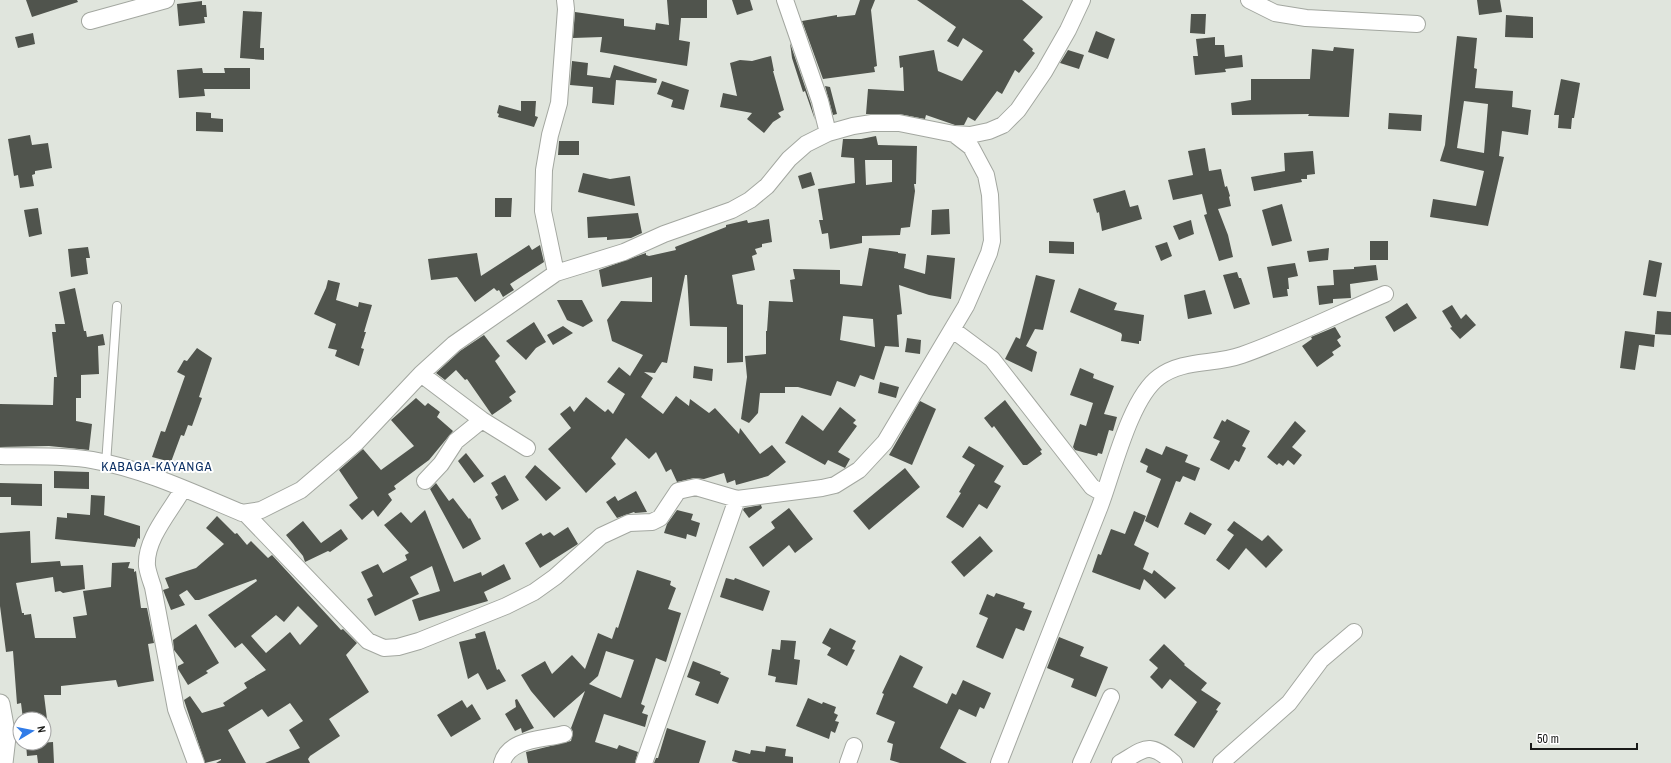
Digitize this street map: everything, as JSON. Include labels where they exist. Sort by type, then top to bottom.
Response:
[{"type":"street","points":[[90,21],[166,0]]},
{"type":"street","points":[[556,273],[543,211],[544,170],[550,135],[559,103],[566,9],[565,0]]},
{"type":"street","points":[[785,0],[820,102],[828,134]]},
{"type":"street","points":[[245,513],[261,510],[301,490],[356,443],[421,374],[454,344],[556,273],[624,252],[664,234],[732,210],[750,200],[767,186],[799,149],[828,134],[853,126],[879,123],[918,125],[954,134],[970,135],[989,131],[1003,125],[1018,110],[1055,54],[1082,0]]},
{"type":"street","points":[[1249,0],[1275,13],[1306,18],[1417,24]]},
{"type":"street","points":[[0,456],[50,456],[92,460],[133,471],[245,513],[368,641],[384,648],[418,641],[506,606],[534,592],[555,577],[601,536],[629,523],[652,522],[660,518],[678,491],[696,487],[736,499],[822,488],[834,485],[859,470],[892,431],[953,330],[966,306],[989,253],[993,228],[990,195],[980,162],[971,147],[954,134]]},
{"type":"street","points":[[1003,762],[1104,494],[1126,431],[1139,402],[1157,378],[1173,368],[1239,356],[1385,294]]},
{"type":"street","points":[[953,330],[992,359],[1092,487],[1104,494]]},
{"type":"street","points":[[421,374],[482,420],[527,448]]},
{"type":"street","points":[[424,482],[441,464],[456,442],[482,420]]},
{"type":"street","points":[[183,489],[156,532],[147,554],[147,568],[153,587],[176,709],[196,763]]},
{"type":"street","points":[[644,763],[736,499]]},
{"type":"street","points":[[1221,763],[1289,703],[1321,660],[1354,632]]},
{"type":"street","points":[[1081,763],[1111,697]]},
{"type":"street","points":[[0,704],[6,737],[3,763]]},
{"type":"street","points":[[502,763],[508,751],[515,745],[564,734]]},
{"type":"street","points":[[848,763],[854,746]]},
{"type":"street","points":[[1120,763],[1143,749],[1154,749],[1174,763]]},
{"type":"lane","points":[[106,464],[116,306]]},
{"type":"building","points":[[26,0],[77,0],[78,2],[32,17]]},
{"type":"building","points":[[667,0],[707,0],[707,18],[681,18],[679,40],[690,42],[687,66],[600,52],[602,37],[573,38],[575,12],[624,19],[624,26],[655,30],[656,23],[669,25]]},
{"type":"building","points":[[732,0],[750,0],[753,10],[737,15]]},
{"type":"building","points":[[860,0],[875,0],[871,10],[877,66],[874,67],[875,72],[823,79],[802,21],[837,15],[837,17],[855,15]]},
{"type":"building","points":[[917,0],[1022,0],[1043,17],[1023,40],[1033,49],[1032,51],[1035,53],[1019,73],[1015,70],[1002,94],[997,91],[975,121],[968,117],[964,125],[955,125],[926,115],[925,119],[899,114],[866,114],[868,89],[904,91],[903,67],[900,68],[899,56],[934,50],[938,71],[962,81],[983,51],[963,38],[958,47],[947,41],[956,27]]},
{"type":"building","points":[[1477,0],[1500,0],[1502,12],[1479,15]]},
{"type":"building","points":[[202,1],[202,5],[206,5],[207,17],[204,17],[205,23],[179,26],[177,4]]},
{"type":"building","points":[[243,11],[262,12],[260,48],[264,48],[264,60],[240,58]]},
{"type":"building","points":[[1191,14],[1206,14],[1205,34],[1190,33]]},
{"type":"building","points":[[1506,15],[1533,17],[1533,38],[1505,37]]},
{"type":"building","points":[[1096,31],[1115,39],[1108,59],[1088,52]]},
{"type":"building","points":[[33,33],[35,44],[18,48],[15,37]]},
{"type":"building","points":[[1457,36],[1477,38],[1474,68],[1477,69],[1475,88],[1513,91],[1512,107],[1531,110],[1528,135],[1502,131],[1499,156],[1504,157],[1488,226],[1430,217],[1433,199],[1476,206],[1484,171],[1440,161],[1445,145]],"holes":[[[1464,101],[1488,104],[1484,153],[1457,148]]]},
{"type":"building","points":[[1215,37],[1215,45],[1224,45],[1225,57],[1242,55],[1243,67],[1225,69],[1226,72],[1195,75],[1193,56],[1198,56],[1196,39]]},
{"type":"building","points":[[790,43],[815,120],[805,91],[803,92],[792,58]]},
{"type":"building","points":[[1334,47],[1354,49],[1349,117],[1308,116],[1309,114],[1232,115],[1231,103],[1251,100],[1251,79],[1310,79],[1312,49],[1333,51]]},
{"type":"building","points":[[1068,50],[1084,55],[1079,69],[1060,63]]},
{"type":"building","points":[[771,56],[773,71],[784,110],[778,113],[781,117],[773,122],[764,133],[747,119],[752,113],[720,107],[723,93],[737,96],[730,63],[740,60],[752,61]]},
{"type":"building","points":[[572,61],[588,63],[587,75],[610,78],[614,65],[657,79],[656,83],[616,80],[614,105],[592,103],[593,87],[570,85]]},
{"type":"building","points":[[202,68],[203,73],[225,73],[224,68],[250,68],[250,89],[204,89],[205,96],[179,98],[177,70]]},
{"type":"building","points":[[1561,79],[1580,83],[1571,129],[1558,128],[1559,115],[1554,115]]},
{"type":"building","points":[[662,81],[689,90],[684,110],[671,107],[673,100],[657,94]]},
{"type":"building","points":[[825,86],[830,87],[837,114],[833,115]]},
{"type":"building","points":[[521,101],[536,101],[535,116],[538,117],[534,127],[498,117],[499,114],[497,113],[499,105],[521,111]]},
{"type":"building","points":[[196,112],[211,113],[211,118],[223,119],[223,132],[196,131]]},
{"type":"building","points":[[1389,113],[1422,115],[1421,131],[1388,129]]},
{"type":"building","points":[[30,135],[32,145],[48,143],[52,168],[35,171],[35,174],[32,175],[34,186],[20,188],[18,175],[14,176],[8,139]]},
{"type":"building","points":[[876,136],[878,145],[917,146],[916,184],[914,184],[915,191],[910,227],[901,228],[900,235],[862,236],[862,243],[830,249],[828,233],[822,234],[819,220],[823,220],[818,189],[855,183],[854,158],[841,157],[843,139],[861,139]],"holes":[[[865,160],[892,160],[892,182],[866,185]]]},
{"type":"building","points":[[559,141],[579,141],[579,155],[558,155]]},
{"type":"building","points":[[1205,148],[1209,171],[1221,169],[1225,187],[1227,186],[1230,196],[1231,206],[1218,209],[1228,235],[1233,257],[1219,261],[1204,215],[1207,214],[1202,194],[1173,200],[1168,180],[1193,175],[1188,151]]},
{"type":"building","points":[[1313,151],[1315,174],[1307,175],[1307,179],[1301,179],[1302,182],[1254,191],[1251,177],[1285,171],[1284,153]]},
{"type":"building","points":[[811,172],[815,185],[802,189],[798,176]]},
{"type":"building","points":[[583,173],[610,179],[630,176],[635,206],[578,192]]},
{"type":"building","points":[[1125,190],[1130,207],[1138,205],[1142,219],[1102,231],[1099,212],[1097,213],[1093,199]]},
{"type":"building","points":[[495,198],[512,198],[511,217],[495,217]]},
{"type":"building","points":[[1282,204],[1292,241],[1272,246],[1262,210]]},
{"type":"building","points":[[38,208],[42,234],[29,237],[24,210]]},
{"type":"building","points":[[949,209],[950,234],[931,235],[932,210]]},
{"type":"building","points":[[638,213],[642,233],[631,238],[607,240],[607,237],[588,238],[587,217]]},
{"type":"building","points":[[769,219],[772,242],[762,244],[762,247],[755,249],[757,254],[752,256],[755,270],[732,275],[737,304],[743,305],[743,362],[727,363],[727,327],[690,326],[687,275],[685,275],[667,363],[662,362],[655,373],[644,372],[653,378],[641,397],[663,414],[676,396],[689,406],[690,399],[709,413],[715,408],[739,434],[740,428],[760,454],[772,445],[786,462],[768,476],[736,485],[735,480],[727,483],[724,473],[704,479],[694,478],[677,482],[671,469],[666,472],[656,452],[649,459],[626,438],[611,458],[616,464],[586,493],[548,449],[571,428],[560,414],[570,406],[574,412],[586,397],[605,412],[608,409],[613,414],[625,394],[607,382],[619,367],[630,376],[643,355],[612,341],[607,320],[621,301],[652,302],[652,277],[602,287],[599,270],[646,253],[646,255],[649,256],[676,250],[675,247],[726,227],[726,225],[747,220],[748,223]]},
{"type":"building","points":[[1191,220],[1194,234],[1179,240],[1173,226]]},
{"type":"building","points":[[1049,241],[1074,242],[1074,254],[1049,253]]},
{"type":"building","points":[[1370,241],[1388,241],[1388,260],[1370,260]]},
{"type":"building","points":[[1167,242],[1172,256],[1161,261],[1155,246]]},
{"type":"building","points":[[529,245],[532,250],[540,245],[544,262],[510,284],[514,290],[503,297],[499,290],[497,291],[494,288],[475,302],[457,277],[431,280],[428,259],[477,253],[481,276]]},
{"type":"building","points":[[88,247],[90,258],[86,258],[88,274],[71,277],[68,249]]},
{"type":"building","points":[[869,248],[906,254],[904,268],[925,274],[927,255],[955,258],[951,299],[929,295],[899,285],[902,314],[897,315],[899,347],[885,346],[874,380],[860,375],[855,387],[837,381],[831,396],[798,387],[785,387],[785,393],[760,393],[758,413],[749,423],[741,419],[747,377],[745,356],[766,354],[766,331],[769,301],[793,302],[790,280],[795,279],[793,269],[840,270],[840,284],[862,286]],"holes":[[[843,316],[873,319],[875,347],[840,340]]]},
{"type":"building","points":[[1329,248],[1328,260],[1309,262],[1307,251]]},
{"type":"building","points":[[1649,260],[1662,263],[1656,297],[1643,295]]},
{"type":"building","points":[[1295,263],[1298,276],[1288,278],[1288,296],[1273,298],[1267,267]]},
{"type":"building","points":[[1376,265],[1378,280],[1350,284],[1351,298],[1333,299],[1333,303],[1319,305],[1317,286],[1334,285],[1333,270],[1354,269],[1354,267]]},
{"type":"building","points":[[1237,272],[1239,278],[1241,278],[1250,304],[1234,309],[1223,275]]},
{"type":"building","points":[[1036,275],[1055,280],[1043,330],[1035,329],[1026,346],[1037,352],[1032,372],[1005,359],[1016,337],[1020,339]]},
{"type":"building","points":[[328,280],[340,283],[336,300],[358,307],[359,302],[372,305],[364,332],[366,332],[361,348],[364,349],[359,366],[335,356],[337,350],[328,348],[336,324],[314,314]]},
{"type":"building","points":[[75,288],[84,331],[86,331],[87,337],[103,334],[105,345],[98,346],[99,374],[81,375],[81,398],[76,398],[76,421],[92,424],[89,450],[49,446],[0,447],[0,404],[53,405],[54,377],[57,377],[52,332],[56,332],[55,324],[65,324],[59,292]]},
{"type":"building","points":[[1079,288],[1117,303],[1114,310],[1144,315],[1141,341],[1139,341],[1139,344],[1121,341],[1121,333],[1070,312]]},
{"type":"building","points":[[1205,290],[1212,314],[1188,319],[1184,295]]},
{"type":"building","points":[[557,300],[582,300],[593,321],[583,327],[567,320]]},
{"type":"building","points":[[1407,303],[1417,318],[1394,332],[1385,317]]},
{"type":"building","points":[[1452,305],[1461,319],[1466,314],[1476,325],[1460,339],[1450,328],[1452,327],[1442,311]]},
{"type":"building","points":[[1657,311],[1671,312],[1671,335],[1655,334]]},
{"type":"building","points":[[534,322],[546,342],[536,348],[526,360],[506,341]]},
{"type":"building","points":[[563,326],[573,333],[553,345],[547,335]]},
{"type":"building","points":[[1335,327],[1341,337],[1337,340],[1341,346],[1332,352],[1334,355],[1317,367],[1302,346],[1312,339],[1311,337]]},
{"type":"building","points":[[1625,331],[1655,335],[1654,347],[1639,345],[1635,370],[1620,368]]},
{"type":"building","points":[[484,335],[500,356],[495,361],[516,392],[509,397],[512,401],[492,415],[467,379],[465,380],[456,370],[445,380],[436,373],[460,351]]},
{"type":"building","points":[[907,338],[921,340],[920,354],[905,352]]},
{"type":"building","points":[[197,348],[212,358],[199,397],[202,398],[192,426],[188,425],[184,436],[181,435],[171,462],[152,457],[161,431],[165,432],[185,376],[177,372],[184,360],[187,361]]},
{"type":"building","points":[[694,366],[713,369],[712,381],[693,378]]},
{"type":"building","points":[[1080,368],[1094,374],[1093,378],[1114,386],[1104,414],[1117,417],[1113,431],[1109,430],[1102,454],[1098,453],[1097,456],[1075,450],[1073,447],[1080,424],[1086,426],[1093,403],[1070,395]]},
{"type":"building","points":[[880,382],[899,387],[896,398],[878,393]]},
{"type":"building","points":[[416,398],[425,406],[428,403],[440,412],[437,417],[453,431],[429,460],[394,486],[396,489],[388,494],[392,500],[378,517],[373,510],[362,520],[349,505],[358,498],[339,470],[363,449],[381,470],[414,446],[391,420]]},
{"type":"building","points":[[1005,400],[1042,450],[1040,451],[1042,454],[1027,465],[1023,465],[994,426],[992,428],[984,418]]},
{"type":"building","points":[[920,401],[936,409],[912,465],[889,455]]},
{"type":"building","points":[[840,407],[856,420],[853,423],[857,426],[838,452],[850,459],[845,468],[828,460],[825,465],[785,443],[802,415],[823,431]]},
{"type":"building","points":[[1227,419],[1250,431],[1242,446],[1246,448],[1239,462],[1235,460],[1229,470],[1210,460],[1220,441],[1213,438],[1222,420],[1225,422]]},
{"type":"building","points":[[1295,421],[1306,431],[1292,447],[1302,455],[1294,465],[1288,460],[1283,466],[1279,463],[1277,465],[1267,457]]},
{"type":"building","points":[[969,446],[1004,466],[994,482],[1001,486],[987,509],[979,504],[963,528],[946,517],[961,493],[959,492],[975,465],[962,457]]},
{"type":"building","points":[[1166,446],[1188,455],[1185,462],[1200,468],[1195,481],[1183,476],[1180,482],[1176,481],[1158,528],[1145,521],[1161,479],[1146,472],[1148,466],[1140,462],[1146,448],[1162,455]]},
{"type":"building","points":[[466,453],[484,476],[474,483],[458,461]]},
{"type":"building","points":[[535,465],[561,488],[546,501],[525,477]]},
{"type":"building","points":[[905,468],[920,487],[869,530],[853,511]]},
{"type":"building","points":[[54,471],[89,472],[89,489],[54,488]]},
{"type":"building","points":[[505,475],[519,500],[502,510],[495,497],[498,495],[491,483]]},
{"type":"building","points":[[0,483],[42,484],[42,506],[11,505],[11,497],[0,497]]},
{"type":"building","points":[[436,483],[449,501],[453,498],[469,519],[470,518],[481,539],[463,549],[430,489]]},
{"type":"building","points":[[636,491],[647,512],[634,512],[617,518],[606,502],[615,496],[618,501]]},
{"type":"building","points":[[91,495],[105,496],[104,515],[140,526],[140,539],[138,538],[135,547],[55,539],[57,517],[67,518],[67,513],[90,515]]},
{"type":"building","points":[[761,505],[762,508],[749,518],[743,510],[744,508]]},
{"type":"building","points":[[789,508],[813,539],[795,553],[789,545],[763,567],[749,547],[775,528],[771,522]]},
{"type":"building","points":[[425,510],[454,582],[481,572],[482,576],[504,564],[511,579],[484,592],[488,601],[419,621],[412,600],[440,591],[432,566],[410,577],[419,594],[375,616],[367,599],[373,596],[361,572],[378,564],[383,573],[407,560],[405,555],[409,553],[384,525],[401,512],[411,523]]},
{"type":"building","points":[[677,510],[693,514],[691,520],[700,523],[696,537],[687,534],[686,539],[664,533],[667,524]]},
{"type":"building","points":[[1134,511],[1146,516],[1134,545],[1149,553],[1143,569],[1152,574],[1154,570],[1176,588],[1165,599],[1144,579],[1140,590],[1092,572],[1098,554],[1101,555],[1111,529],[1125,534]]},
{"type":"building","points":[[1190,512],[1212,524],[1205,535],[1184,524]]},
{"type":"building","points":[[217,516],[235,534],[237,533],[247,545],[251,541],[268,558],[272,555],[341,630],[343,629],[357,643],[346,655],[369,692],[329,719],[340,736],[310,756],[308,759],[310,763],[265,763],[300,748],[289,730],[303,721],[290,703],[268,717],[262,709],[228,730],[246,763],[216,763],[221,759],[205,763],[184,700],[190,696],[202,713],[225,706],[223,703],[247,688],[244,683],[266,670],[242,643],[235,648],[208,615],[257,581],[256,579],[199,600],[195,600],[187,590],[179,595],[185,605],[171,610],[163,590],[169,588],[165,578],[196,568],[224,544],[206,528]],"holes":[[[298,606],[318,626],[300,645],[290,632],[266,653],[251,636],[276,615],[284,622]]]},
{"type":"building","points":[[303,521],[321,543],[341,529],[348,539],[330,552],[328,551],[305,562],[303,556],[286,535]]},
{"type":"building","points":[[1234,521],[1262,541],[1268,535],[1283,550],[1266,568],[1246,548],[1229,570],[1216,560],[1234,535],[1227,530]]},
{"type":"building","points":[[568,527],[578,544],[540,568],[525,543],[541,533],[543,536],[550,532],[554,536]]},
{"type":"building","points":[[30,531],[31,563],[60,561],[61,566],[83,565],[85,589],[63,593],[60,591],[55,592],[53,577],[16,583],[22,613],[24,613],[24,615],[31,614],[35,638],[76,638],[73,617],[87,615],[83,591],[111,587],[112,563],[130,562],[128,568],[134,569],[134,572],[136,571],[141,608],[147,608],[154,643],[148,644],[154,681],[118,687],[116,680],[61,686],[61,695],[44,695],[46,711],[22,711],[21,703],[17,704],[13,651],[6,652],[0,606],[0,533]]},
{"type":"building","points":[[980,536],[993,551],[964,577],[951,562]]},
{"type":"building","points":[[637,570],[671,581],[670,585],[676,588],[668,609],[681,613],[666,662],[656,658],[641,704],[645,706],[642,713],[648,715],[645,727],[604,714],[595,742],[617,749],[619,745],[638,752],[635,763],[528,763],[526,752],[571,741],[573,732],[571,728],[585,691],[554,718],[531,691],[521,675],[545,661],[552,674],[572,655],[585,669],[598,633],[612,639],[616,627],[618,628]],"holes":[[[606,651],[634,660],[621,698],[589,684],[598,676]]]},
{"type":"building","points":[[726,578],[734,580],[735,578],[770,591],[763,611],[720,597]]},
{"type":"building","points":[[996,593],[1025,603],[1023,608],[1032,611],[1024,631],[1016,628],[1003,659],[976,647],[988,618],[979,614],[987,594],[994,597]]},
{"type":"building","points":[[196,624],[219,663],[206,671],[208,673],[188,685],[178,669],[178,666],[184,663],[174,650],[173,640]]},
{"type":"building","points":[[830,628],[856,641],[852,649],[855,650],[847,666],[827,655],[831,648],[822,643]]},
{"type":"building","points":[[485,631],[497,670],[499,669],[506,681],[487,690],[478,673],[468,679],[459,642],[476,638],[475,634]]},
{"type":"building","points":[[1059,637],[1084,647],[1080,656],[1108,667],[1096,697],[1071,687],[1074,679],[1047,668]]},
{"type":"building","points":[[781,640],[796,641],[794,659],[800,660],[797,685],[775,682],[776,677],[768,675],[772,649],[780,650]]},
{"type":"building","points":[[1164,644],[1185,664],[1184,665],[1207,683],[1201,690],[1221,703],[1216,710],[1218,711],[1194,748],[1174,735],[1197,702],[1170,679],[1162,689],[1150,677],[1158,668],[1149,660]]},
{"type":"building","points":[[900,655],[923,667],[913,687],[947,704],[952,693],[956,695],[963,680],[991,693],[984,709],[980,707],[976,717],[959,709],[940,748],[967,763],[900,763],[890,760],[893,744],[887,742],[895,722],[876,714],[884,694],[882,693]]},
{"type":"building","points":[[693,661],[721,672],[720,674],[729,678],[718,704],[695,695],[700,682],[687,677]]},
{"type":"building","points":[[808,698],[822,704],[823,702],[836,707],[834,713],[838,715],[835,721],[839,722],[835,733],[831,731],[829,739],[796,726]]},
{"type":"building","points":[[517,699],[534,728],[522,733],[521,728],[515,731],[505,714],[516,707],[515,700]]},
{"type":"building","points":[[462,700],[467,708],[472,704],[481,719],[451,737],[437,715]]},
{"type":"building","points":[[667,728],[706,741],[699,763],[654,763],[656,758],[658,758]]},
{"type":"building","points":[[52,742],[54,763],[38,763],[37,755],[27,756],[27,751],[52,751]]},
{"type":"building","points":[[766,746],[786,749],[785,756],[793,757],[793,763],[739,763],[732,761],[735,750],[750,754],[751,750],[765,752]]},
{"type":"district","name":"KABAGA-KAYANGA","points":[[157,466]]}]
